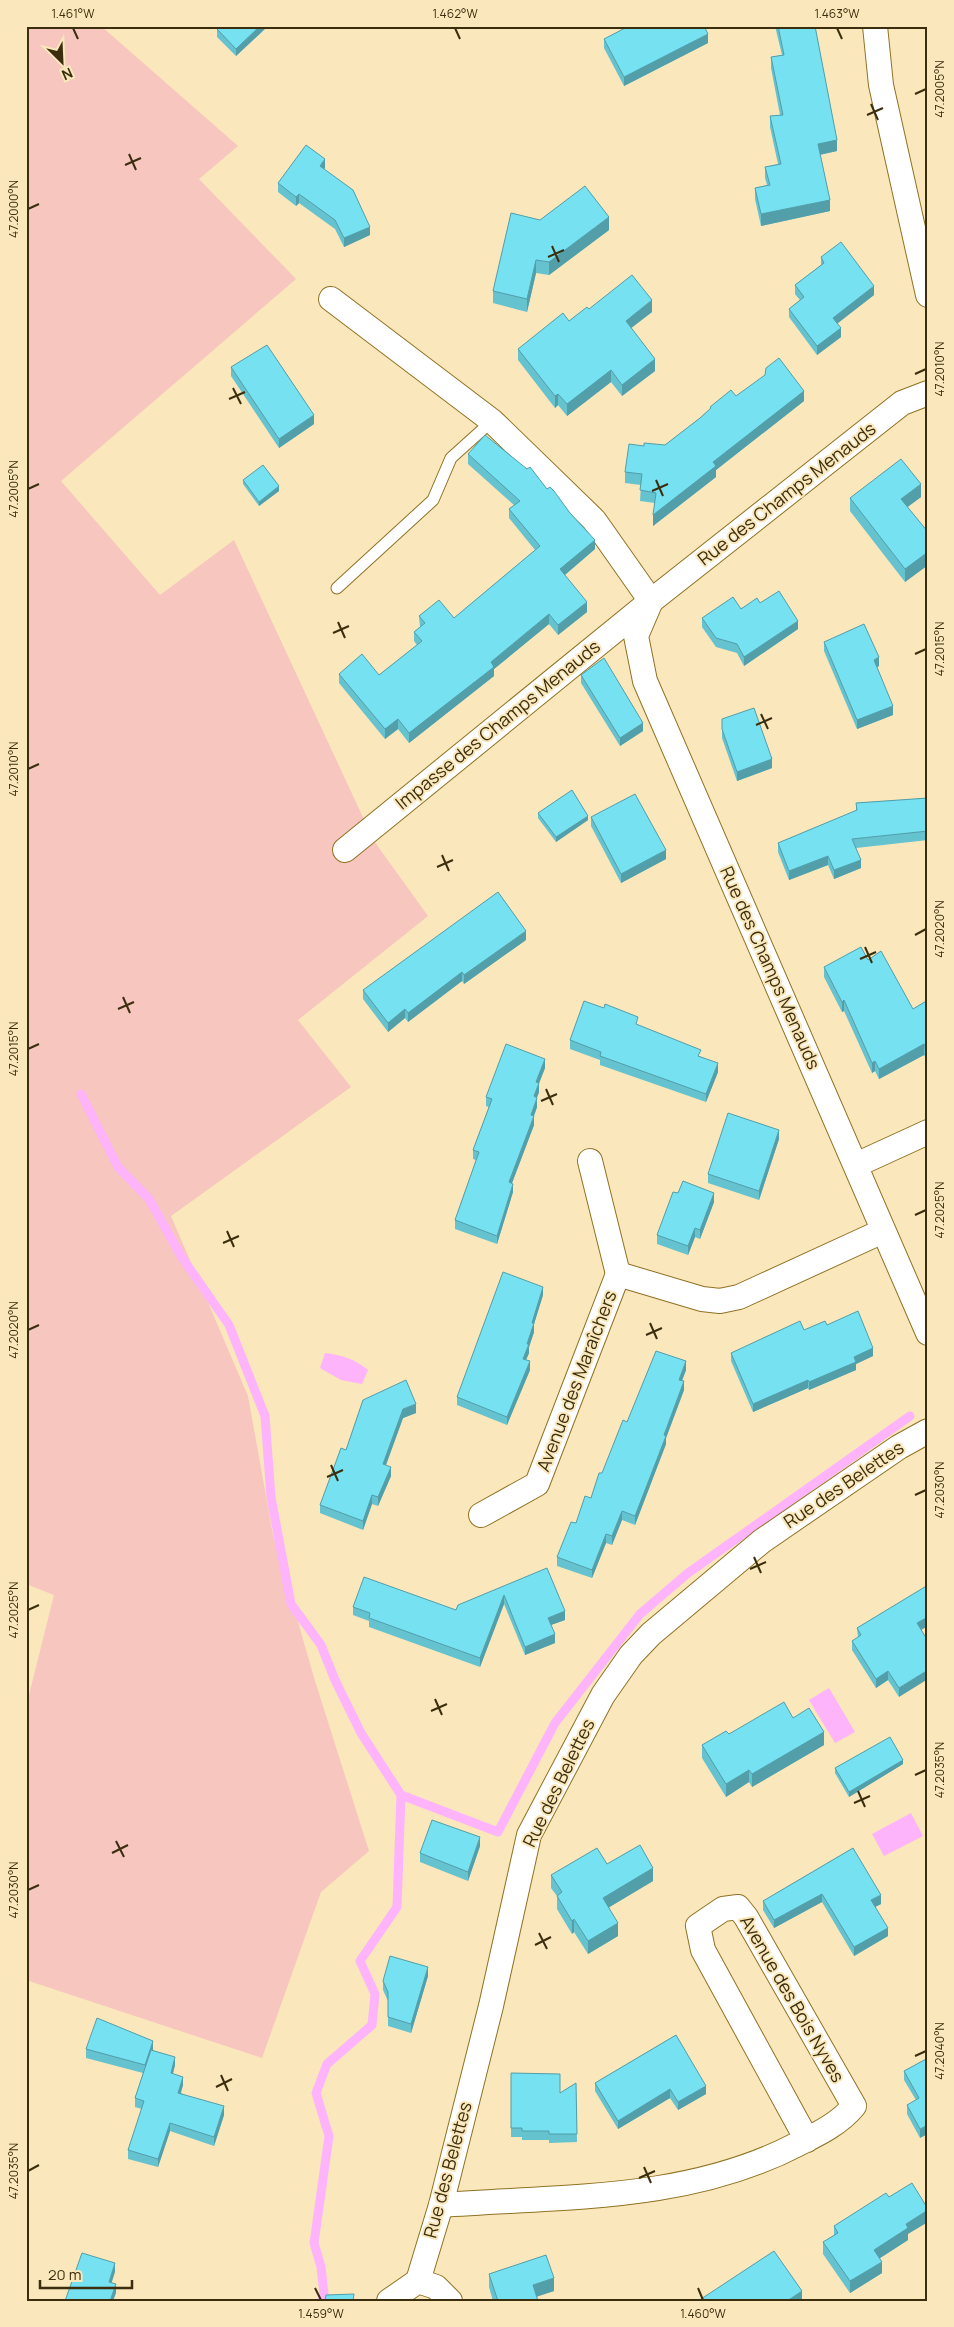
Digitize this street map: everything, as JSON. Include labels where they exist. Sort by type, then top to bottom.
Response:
[{"type":"street","points":[[875,26],[881,85],[928,295]]},
{"type":"street","points":[[331,299],[492,421],[594,520],[651,601]]},
{"type":"street","name":"Rue des Champs Menauds","points":[[928,394],[902,404],[651,601],[636,636],[645,680],[928,1333]]},
{"type":"street","name":"Impasse des Champs Menauds","points":[[344,850],[651,601]]},
{"type":"street","points":[[856,1165],[928,1132]]},
{"type":"street","name":"Avenue des Maraîchers","points":[[481,1515],[536,1484],[618,1274],[590,1161]]},
{"type":"street","name":"Avenue des Maraîchers","points":[[618,1274],[702,1299],[720,1301],[739,1297],[883,1231]]},
{"type":"street","name":"Rue des Belettes","points":[[418,2281],[441,2205],[491,2006],[529,1835],[603,1695],[631,1655],[651,1634],[762,1541],[899,1447],[928,1431]]},
{"type":"street","name":"Avenue des Bois Nyves","points":[[441,2205],[627,2194],[666,2188],[735,2172],[770,2159],[807,2140],[844,2118],[854,2106],[746,1917],[738,1907],[722,1909],[698,1926],[703,1950],[807,2140]]},
{"type":"street","points":[[389,2301],[418,2281],[436,2287],[450,2301]]},
{"type":"lane","points":[[337,588],[433,500],[451,458],[492,421]]},
{"type":"shaded area","points":[[26,26],[101,26],[238,146],[199,179],[296,279],[61,481],[160,595],[234,540],[374,841],[428,916],[298,1020],[351,1087],[171,1216],[248,1396],[273,1535],[315,1681],[369,1851],[321,1892],[262,2058],[26,1980],[26,1707],[54,1595],[26,1584]]},
{"type":"shaded area","points":[[325,1353],[348,1358],[368,1370],[362,1384],[341,1380],[320,1368]]},
{"type":"shaded area","points":[[829,1688],[855,1732],[835,1743],[809,1700]]},
{"type":"shaded area","points":[[911,1813],[923,1836],[884,1856],[872,1834]]},
{"type":"building","points":[[220,26],[260,26],[236,49],[217,29]]},
{"type":"building","points":[[629,26],[704,26],[708,34],[624,77],[604,39]]},
{"type":"building","points":[[778,26],[815,26],[837,140],[818,144],[830,200],[761,214],[755,188],[770,185],[765,167],[781,164],[770,116],[783,115],[771,57],[784,55]]},
{"type":"building","points":[[306,145],[325,159],[320,166],[353,190],[370,227],[344,238],[335,220],[299,194],[296,197],[278,183]]},
{"type":"building","points":[[585,186],[609,217],[549,262],[536,260],[527,299],[493,291],[511,213],[540,220]]},
{"type":"building","points":[[841,242],[874,286],[833,318],[841,328],[817,346],[789,309],[804,297],[795,285],[824,263],[821,257]]},
{"type":"building","points":[[632,275],[652,300],[626,321],[655,359],[622,385],[611,370],[567,404],[558,394],[555,396],[518,349],[563,313],[569,321],[587,307],[589,309]]},
{"type":"building","points":[[267,345],[314,415],[279,439],[231,367]]},
{"type":"building","points":[[779,358],[804,391],[713,462],[716,466],[653,515],[656,493],[640,490],[642,474],[625,472],[629,444],[644,446],[644,443],[665,445],[700,418],[731,390],[736,396],[765,375],[766,368]]},
{"type":"building","points":[[485,435],[527,469],[530,467],[547,489],[550,487],[554,491],[570,513],[595,540],[560,569],[587,602],[558,625],[549,614],[491,662],[494,667],[409,733],[398,719],[385,729],[339,674],[362,654],[379,675],[422,641],[414,632],[425,623],[419,616],[439,600],[454,618],[540,546],[509,509],[520,501],[468,454]]},
{"type":"building","points":[[901,459],[921,484],[901,499],[928,532],[928,552],[905,569],[850,498]]},
{"type":"building","points":[[263,465],[279,486],[259,502],[243,480]]},
{"type":"building","points":[[779,591],[798,621],[744,657],[737,644],[716,638],[702,618],[733,597],[741,609],[757,598],[760,603]]},
{"type":"building","points":[[864,624],[879,657],[874,660],[893,706],[857,720],[824,642]]},
{"type":"building","points":[[604,658],[643,723],[620,738],[581,675]]},
{"type":"building","points":[[754,708],[772,759],[737,772],[722,729],[722,719]]},
{"type":"building","points":[[572,790],[588,816],[556,837],[538,813]]},
{"type":"building","points":[[635,794],[666,850],[621,874],[591,817]]},
{"type":"building","points":[[928,798],[928,831],[852,839],[861,860],[834,870],[828,856],[789,871],[778,843],[857,810],[856,803]]},
{"type":"building","points":[[498,892],[526,931],[464,975],[462,972],[408,1013],[405,1009],[388,1023],[363,990]]},
{"type":"building","points":[[861,947],[868,960],[881,951],[913,1009],[928,1000],[928,1050],[924,1044],[879,1069],[875,1061],[872,1063],[844,1000],[842,1002],[824,967]]},
{"type":"building","points":[[584,1001],[604,1008],[605,1004],[638,1017],[636,1024],[701,1050],[698,1056],[718,1063],[706,1094],[600,1056],[601,1052],[570,1040]]},
{"type":"building","points":[[506,1044],[545,1059],[536,1082],[539,1083],[534,1096],[537,1098],[531,1115],[534,1116],[509,1182],[513,1184],[497,1236],[455,1220],[479,1152],[473,1150],[492,1099],[486,1097]]},
{"type":"building","points":[[728,1113],[779,1130],[759,1191],[708,1174]]},
{"type":"building","points":[[683,1181],[714,1193],[700,1230],[695,1228],[688,1246],[657,1235],[673,1192],[678,1193]]},
{"type":"building","points":[[503,1272],[543,1287],[532,1323],[534,1323],[527,1344],[529,1344],[523,1359],[530,1361],[507,1417],[457,1397]]},
{"type":"building","points":[[858,1311],[873,1348],[854,1357],[856,1362],[753,1404],[731,1353],[800,1321],[804,1330],[825,1321],[827,1325]]},
{"type":"building","points":[[656,1351],[686,1361],[679,1380],[684,1381],[664,1435],[666,1436],[635,1516],[622,1511],[612,1536],[606,1534],[592,1570],[557,1557],[571,1522],[576,1523],[585,1496],[591,1498],[599,1473],[602,1473],[623,1420],[627,1422]]},
{"type":"building","points":[[406,1380],[416,1404],[403,1409],[383,1464],[391,1467],[378,1497],[372,1495],[363,1521],[320,1505],[341,1448],[346,1450],[363,1400]]},
{"type":"building","points":[[547,1568],[565,1611],[548,1618],[555,1634],[525,1647],[504,1595],[480,1658],[369,1618],[370,1613],[353,1607],[364,1577],[456,1610],[458,1605]]},
{"type":"building","points":[[928,1585],[928,1617],[917,1623],[928,1641],[928,1670],[899,1688],[888,1671],[876,1679],[852,1641],[861,1635],[857,1628]]},
{"type":"building","points":[[784,1702],[793,1718],[809,1708],[824,1732],[752,1774],[749,1770],[726,1784],[702,1745],[726,1731],[729,1734]]},
{"type":"building","points":[[890,1737],[903,1760],[849,1792],[835,1768]]},
{"type":"building","points":[[432,1820],[480,1837],[468,1872],[420,1853]]},
{"type":"building","points":[[640,1845],[653,1868],[603,1898],[618,1923],[588,1941],[574,1919],[572,1921],[557,1896],[562,1892],[551,1875],[597,1848],[607,1864]]},
{"type":"building","points":[[853,1848],[881,1895],[871,1900],[888,1928],[854,1947],[822,1894],[774,1920],[763,1901]]},
{"type":"building","points":[[390,1956],[428,1967],[411,2024],[388,2017],[388,1992],[383,1981]]},
{"type":"building","points":[[97,2018],[153,2041],[145,2065],[86,2049]]},
{"type":"building","points":[[676,2035],[706,2086],[678,2102],[670,2089],[618,2121],[595,2083]]},
{"type":"building","points":[[151,2050],[175,2057],[171,2073],[183,2077],[178,2093],[224,2106],[214,2137],[170,2123],[158,2159],[128,2150],[144,2101],[135,2098]]},
{"type":"building","points":[[928,2058],[928,2125],[920,2129],[907,2105],[919,2098],[904,2071]]},
{"type":"building","points":[[511,2073],[560,2074],[560,2093],[576,2083],[577,2134],[549,2134],[549,2131],[522,2131],[522,2128],[511,2128]]},
{"type":"building","points":[[912,2183],[928,2210],[906,2224],[908,2228],[874,2250],[882,2262],[850,2281],[823,2242],[838,2233],[834,2226],[886,2193],[889,2197]]},
{"type":"building","points":[[774,2251],[802,2291],[787,2301],[698,2301]]},
{"type":"building","points":[[82,2253],[115,2263],[109,2282],[116,2284],[110,2301],[65,2301]]},
{"type":"building","points":[[546,2255],[554,2278],[533,2285],[538,2301],[498,2301],[489,2274]]},
{"type":"building","points":[[354,2294],[353,2301],[325,2301],[326,2295]]},
{"type":"waterway","points":[[81,1094],[118,1167],[149,1199],[181,1256],[229,1325],[265,1416],[271,1497],[291,1604],[321,1645],[335,1680],[361,1733],[401,1795]]},
{"type":"waterway","points":[[322,2301],[324,2294],[321,2267],[314,2243],[329,2136],[316,2093],[327,2064],[372,2025],[375,1994],[360,1961],[397,1907],[401,1795],[498,1832],[555,1723],[640,1614],[688,1573],[910,1416]]}]
